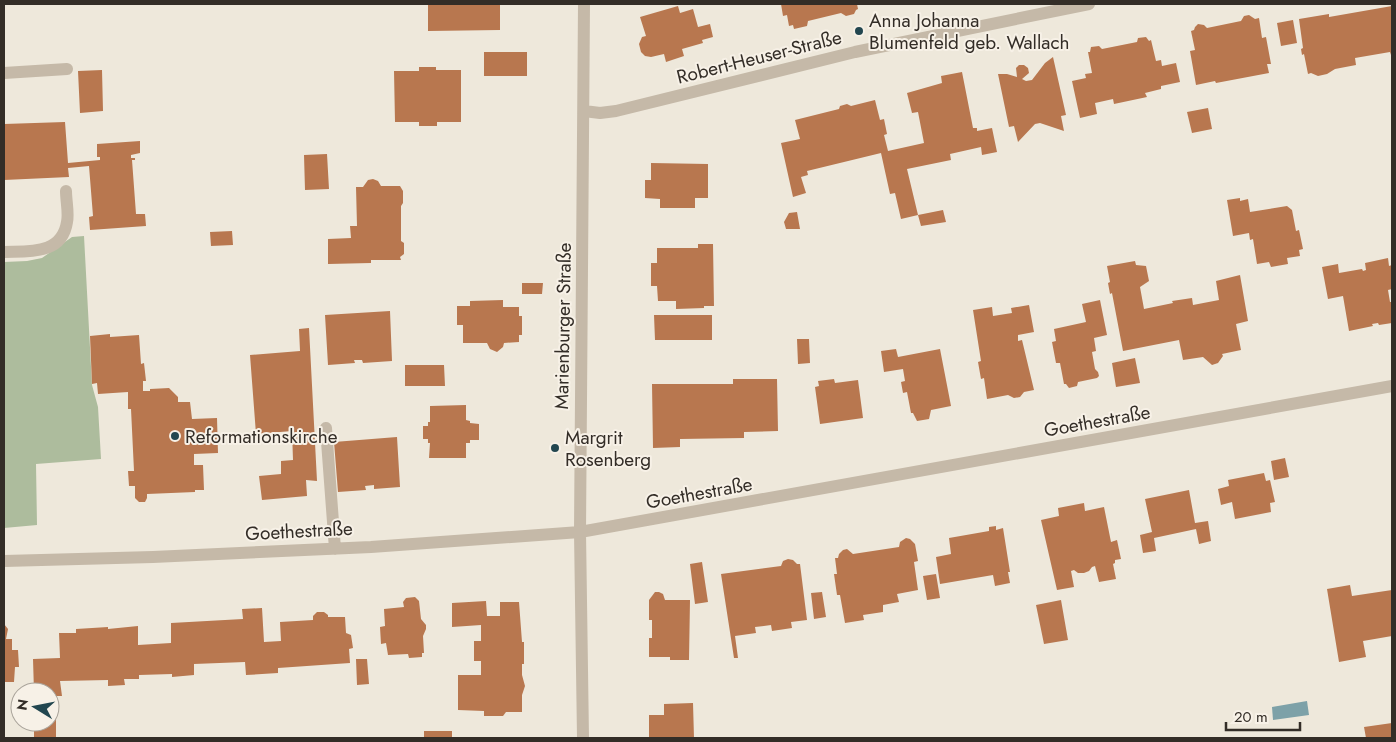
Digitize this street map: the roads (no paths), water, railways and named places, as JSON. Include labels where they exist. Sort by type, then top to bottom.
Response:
[{"type":"street","name":"Marienburger Straße","points":[[583,738],[580,532],[584,4]]},
{"type":"street","name":"Robert-Heuser-Straße","points":[[584,111],[600,113],[616,111],[855,52],[1089,4]]},
{"type":"street","points":[[4,73],[67,69]]},
{"type":"street","points":[[4,252],[45,250],[62,237],[67,222],[66,191]]},
{"type":"street","name":"Goethestraße","points":[[4,561],[153,557],[335,548],[580,532],[1392,386]]},
{"type":"street","points":[[326,428],[335,548]]},
{"type":"water","points":[[1307,701],[1309,715],[1273,720],[1272,707]]},
{"type":"place","name":"Anna Johanna Blumenfeld geb. Wallach","points":[[859,31]]},
{"type":"place","name":"Reformationskirche","points":[[175,436]]},
{"type":"place","name":"Margrit Rosenberg","points":[[555,448]]}]
